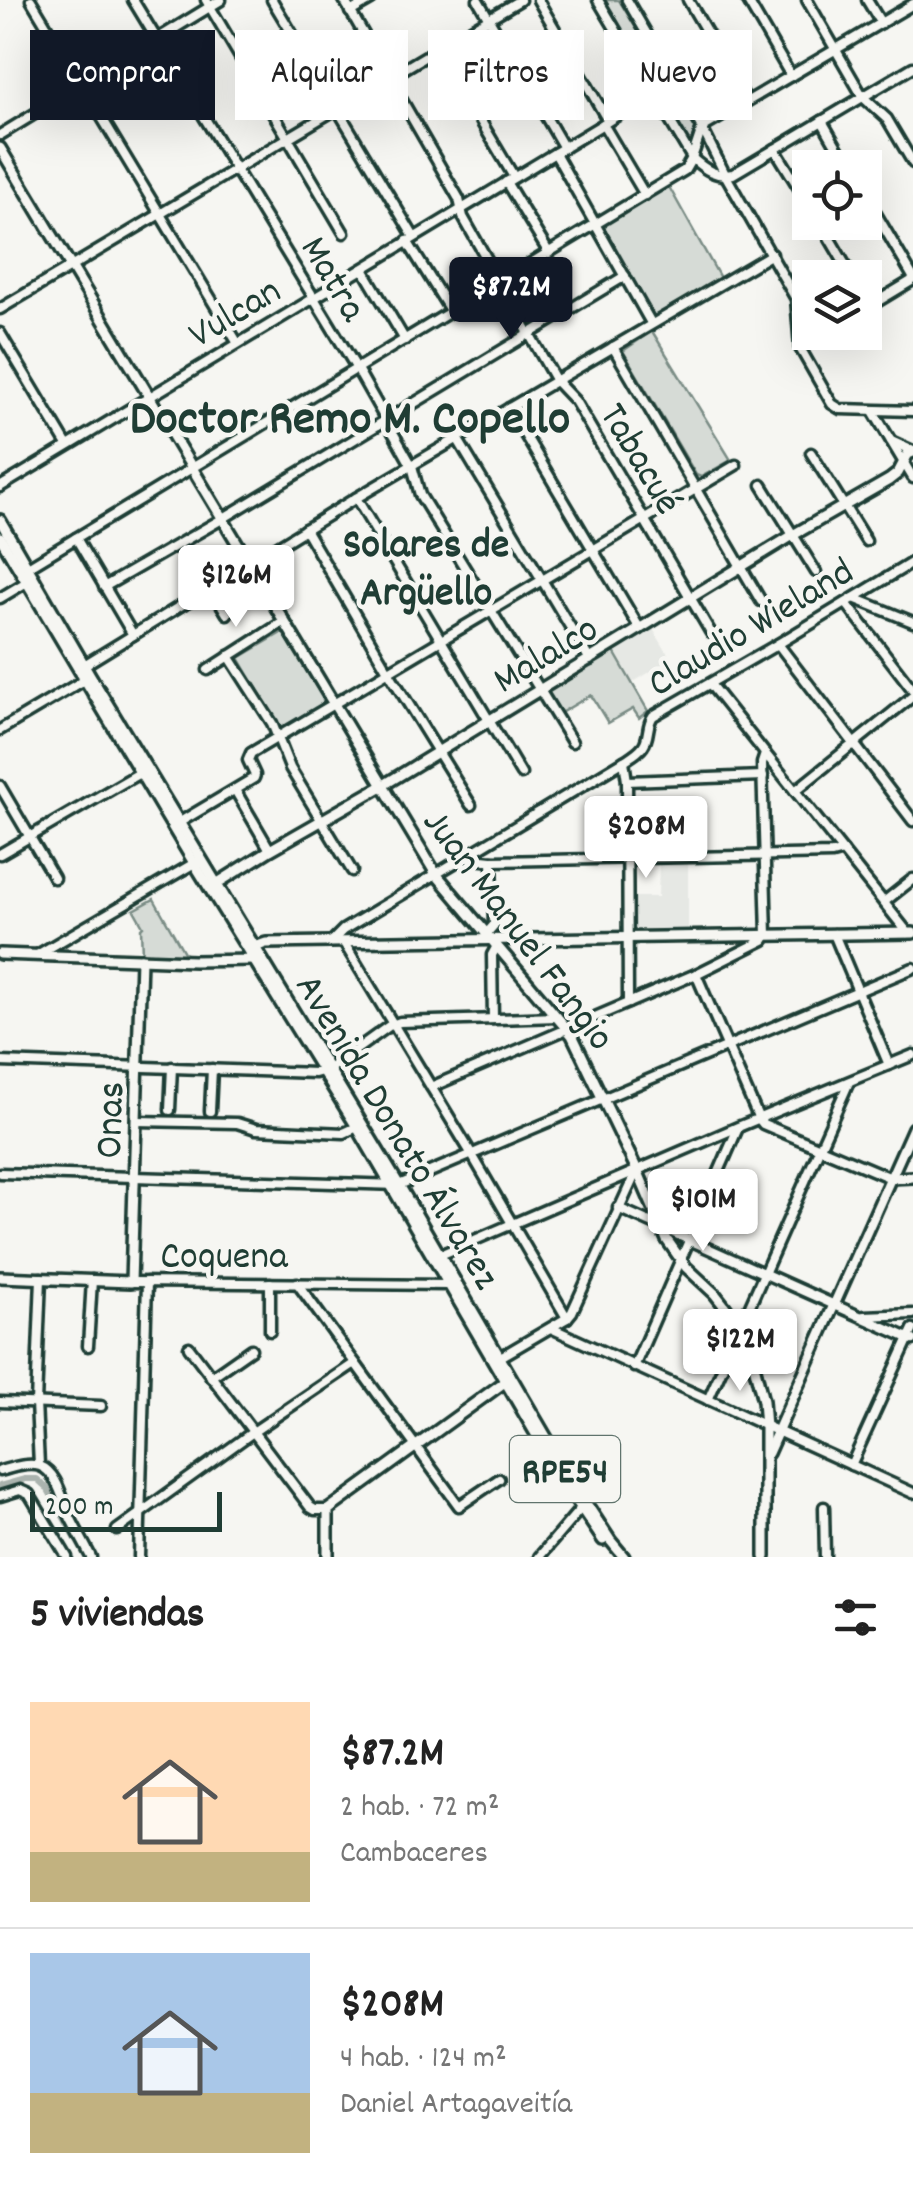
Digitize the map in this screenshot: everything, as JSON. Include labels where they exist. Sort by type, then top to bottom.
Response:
[{"type":"main road","name":"Juan Manuel Fangio","points":[[0,148],[436,874],[578,1045],[638,1170],[661,1228],[680,1260],[721,1299],[738,1330],[756,1371],[762,1401],[765,1557]]},
{"type":"main road","name":"Malalco","points":[[213,885],[890,480],[913,452]]},
{"type":"main road","name":"Avenida Donato Álvarez","points":[[0,520],[28,567],[30,580]]},
{"type":"main road","name":"Avenida Donato Álvarez","points":[[0,538],[30,580],[395,1185],[448,1285],[497,1359]]},
{"type":"main road","name":"Avenida Donato Álvarez","points":[[144,770],[180,822],[198,861]]},
{"type":"main road","points":[[4,954],[142,959],[254,953],[266,944],[910,933]]},
{"type":"main road","name":"Onas","points":[[131,1282],[142,959]]},
{"type":"main road","name":"Avenida Donato Álvarez","points":[[326,1071],[357,1127],[440,1254],[509,1379],[621,1557]]},
{"type":"main road","name":"Juan Manuel Fangio","points":[[764,1460],[913,1128]]},
{"type":"main road","points":[[891,1178],[913,1176]]},
{"type":"main road","name":"Coquena","points":[[0,1277],[131,1282]]},
{"type":"main road","name":"Avenida Donato Álvarez","points":[[509,1379],[581,1508],[602,1539],[621,1557]]},
{"type":"main road","points":[[328,1557],[328,1510],[509,1379]]},
{"type":"street","points":[[32,0],[50,30]]},
{"type":"street","name":"Matra","points":[[133,0],[151,30]]},
{"type":"street","points":[[170,30],[208,4],[222,0]]},
{"type":"street","points":[[272,0],[290,30]]},
{"type":"street","name":"Tabacué","points":[[344,0],[361,30]]},
{"type":"street","points":[[350,12],[371,0]]},
{"type":"street","points":[[478,0],[651,323]]},
{"type":"street","points":[[468,30],[520,0]]},
{"type":"street","points":[[538,0],[645,195]]},
{"type":"street","points":[[598,0],[616,30]]},
{"type":"street","points":[[626,0],[792,292]]},
{"type":"street","points":[[688,0],[705,30]]},
{"type":"street","points":[[747,0],[791,76]]},
{"type":"street","points":[[807,0],[863,96],[887,119],[913,163]]},
{"type":"street","points":[[867,0],[881,23]]},
{"type":"street","points":[[208,4],[344,233]]},
{"type":"street","points":[[752,99],[913,4]]},
{"type":"street","points":[[669,120],[692,158],[710,172],[726,176],[913,66]]},
{"type":"street","name":"Tabacué","points":[[408,111],[459,199],[463,217],[528,334],[556,381],[575,401],[712,633]]},
{"type":"street","points":[[0,135],[30,117]]},
{"type":"street","points":[[103,120],[237,342]]},
{"type":"street","name":"Matra","points":[[206,120],[357,369],[412,466],[420,496],[572,742]]},
{"type":"street","points":[[0,309],[317,120]]},
{"type":"street","points":[[344,120],[451,312]]},
{"type":"street","points":[[478,120],[549,253]]},
{"type":"street","name":"Vulcan","points":[[0,486],[610,120]]},
{"type":"street","points":[[28,567],[685,170],[702,128],[716,120]]},
{"type":"street","points":[[822,121],[839,150]]},
{"type":"street","points":[[775,149],[792,177]]},
{"type":"street","points":[[882,224],[913,278],[882,296]]},
{"type":"street","points":[[81,667],[356,498],[772,254]]},
{"type":"street","points":[[363,268],[404,340]]},
{"type":"street","points":[[104,586],[625,276]]},
{"type":"street","points":[[0,333],[67,444]]},
{"type":"street","points":[[613,346],[762,600]]},
{"type":"street","points":[[801,350],[836,408],[913,411]]},
{"type":"street","points":[[509,408],[640,629]]},
{"type":"street","points":[[873,411],[913,478]]},
{"type":"street","points":[[458,438],[590,660]]},
{"type":"street","points":[[891,441],[913,452]]},
{"type":"street","points":[[812,453],[866,541]]},
{"type":"street","points":[[180,822],[254,778],[250,755],[736,465]]},
{"type":"street","points":[[762,485],[816,572]]},
{"type":"street","points":[[356,498],[521,774]]},
{"type":"street","points":[[306,529],[471,805]]},
{"type":"street","points":[[76,538],[133,635]]},
{"type":"street","name":"Claudio Wieland","points":[[330,943],[343,930],[624,761],[643,746],[652,716],[913,562]]},
{"type":"street","points":[[0,598],[30,580]]},
{"type":"street","points":[[211,588],[226,614]]},
{"type":"street","points":[[849,600],[913,622]]},
{"type":"street","points":[[795,791],[913,693],[849,600]]},
{"type":"street","points":[[208,670],[284,622]]},
{"type":"street","points":[[778,644],[913,821]]},
{"type":"street","points":[[229,656],[279,737],[290,768],[352,871]]},
{"type":"street","points":[[0,730],[87,678]]},
{"type":"street","points":[[710,684],[910,933]]},
{"type":"street","points":[[431,1087],[761,943],[767,935],[762,763],[765,754]]},
{"type":"street","points":[[624,761],[628,1003]]},
{"type":"street","points":[[0,854],[144,770]]},
{"type":"street","points":[[627,781],[763,776]]},
{"type":"street","points":[[0,786],[54,878]]},
{"type":"street","points":[[235,790],[270,850]]},
{"type":"street","points":[[465,858],[492,861],[765,856],[843,851]]},
{"type":"street","points":[[36,956],[198,861]]},
{"type":"street","points":[[492,861],[492,1019]]},
{"type":"street","points":[[884,902],[913,878]]},
{"type":"street","points":[[834,934],[889,1065]]},
{"type":"street","points":[[0,942],[4,954]]},
{"type":"street","points":[[344,944],[567,1318]]},
{"type":"street","points":[[0,1173],[395,1185],[913,968]]},
{"type":"street","points":[[696,974],[763,1124],[891,1178]]},
{"type":"street","points":[[0,1062],[326,1071],[393,1024],[557,1017]]},
{"type":"street","points":[[440,1254],[913,1056]]},
{"type":"street","points":[[170,1110],[172,1068]]},
{"type":"street","points":[[210,1111],[212,1069]]},
{"type":"street","points":[[708,1400],[849,1082]]},
{"type":"street","points":[[137,1121],[220,1122],[256,1129],[344,1133],[357,1127]]},
{"type":"street","points":[[634,1367],[738,1127]]},
{"type":"street","points":[[497,1359],[572,1312],[638,1170]]},
{"type":"street","points":[[618,1208],[911,1339]]},
{"type":"street","points":[[40,1466],[36,1403],[42,1278]]},
{"type":"street","points":[[88,1346],[92,1280]]},
{"type":"street","name":"Coquena","points":[[131,1282],[448,1285]]},
{"type":"street","points":[[140,1557],[147,1282]]},
{"type":"street","points":[[270,1283],[270,1330]]},
{"type":"street","points":[[296,1283],[459,1506],[498,1479]]},
{"type":"street","points":[[860,1316],[913,1314]]},
{"type":"street","points":[[550,1328],[913,1493]]},
{"type":"street","points":[[852,1465],[913,1328]]},
{"type":"street","points":[[189,1347],[310,1507],[328,1510]]},
{"type":"street","points":[[211,1377],[251,1349]]},
{"type":"street","points":[[117,1530],[355,1362]]},
{"type":"street","points":[[0,1402],[102,1406]]},
{"type":"street","points":[[0,1471],[40,1466],[54,1479],[91,1557]]},
{"type":"street","points":[[0,1496],[20,1490],[29,1494],[67,1557]]},
{"type":"street","points":[[824,1507],[825,1557]]},
{"type":"street","points":[[539,1557],[581,1508]]},
{"type":"shaded area","points":[[602,0],[619,0],[637,30],[620,30]]},
{"type":"shaded area","points":[[675,120],[692,120],[697,129],[691,147]]},
{"type":"shaded area","points":[[668,185],[720,278],[652,318],[601,224]]},
{"type":"shaded area","points":[[652,331],[731,460],[701,477],[696,475],[623,351]]},
{"type":"shaded area","points":[[653,629],[671,659],[632,683],[614,653]]},
{"type":"shaded area","points":[[283,632],[327,705],[282,731],[239,658]]},
{"type":"shaded area","points":[[613,650],[648,711],[639,718],[633,709],[608,723],[591,695],[557,715],[544,692]]},
{"type":"shaded area","points":[[688,864],[688,933],[633,934],[633,897],[658,897],[659,865]]},
{"type":"shaded area","points":[[154,899],[186,956],[142,955],[143,926],[134,910]]},
{"type":"waterway","points":[[0,1486],[37,1479],[47,1488],[86,1557]]},
{"type":"district","name":"Doctor Remo M. Copello","points":[[350,414]]},
{"type":"district","name":"Solares de Argüello","points":[[426,565]]}]
